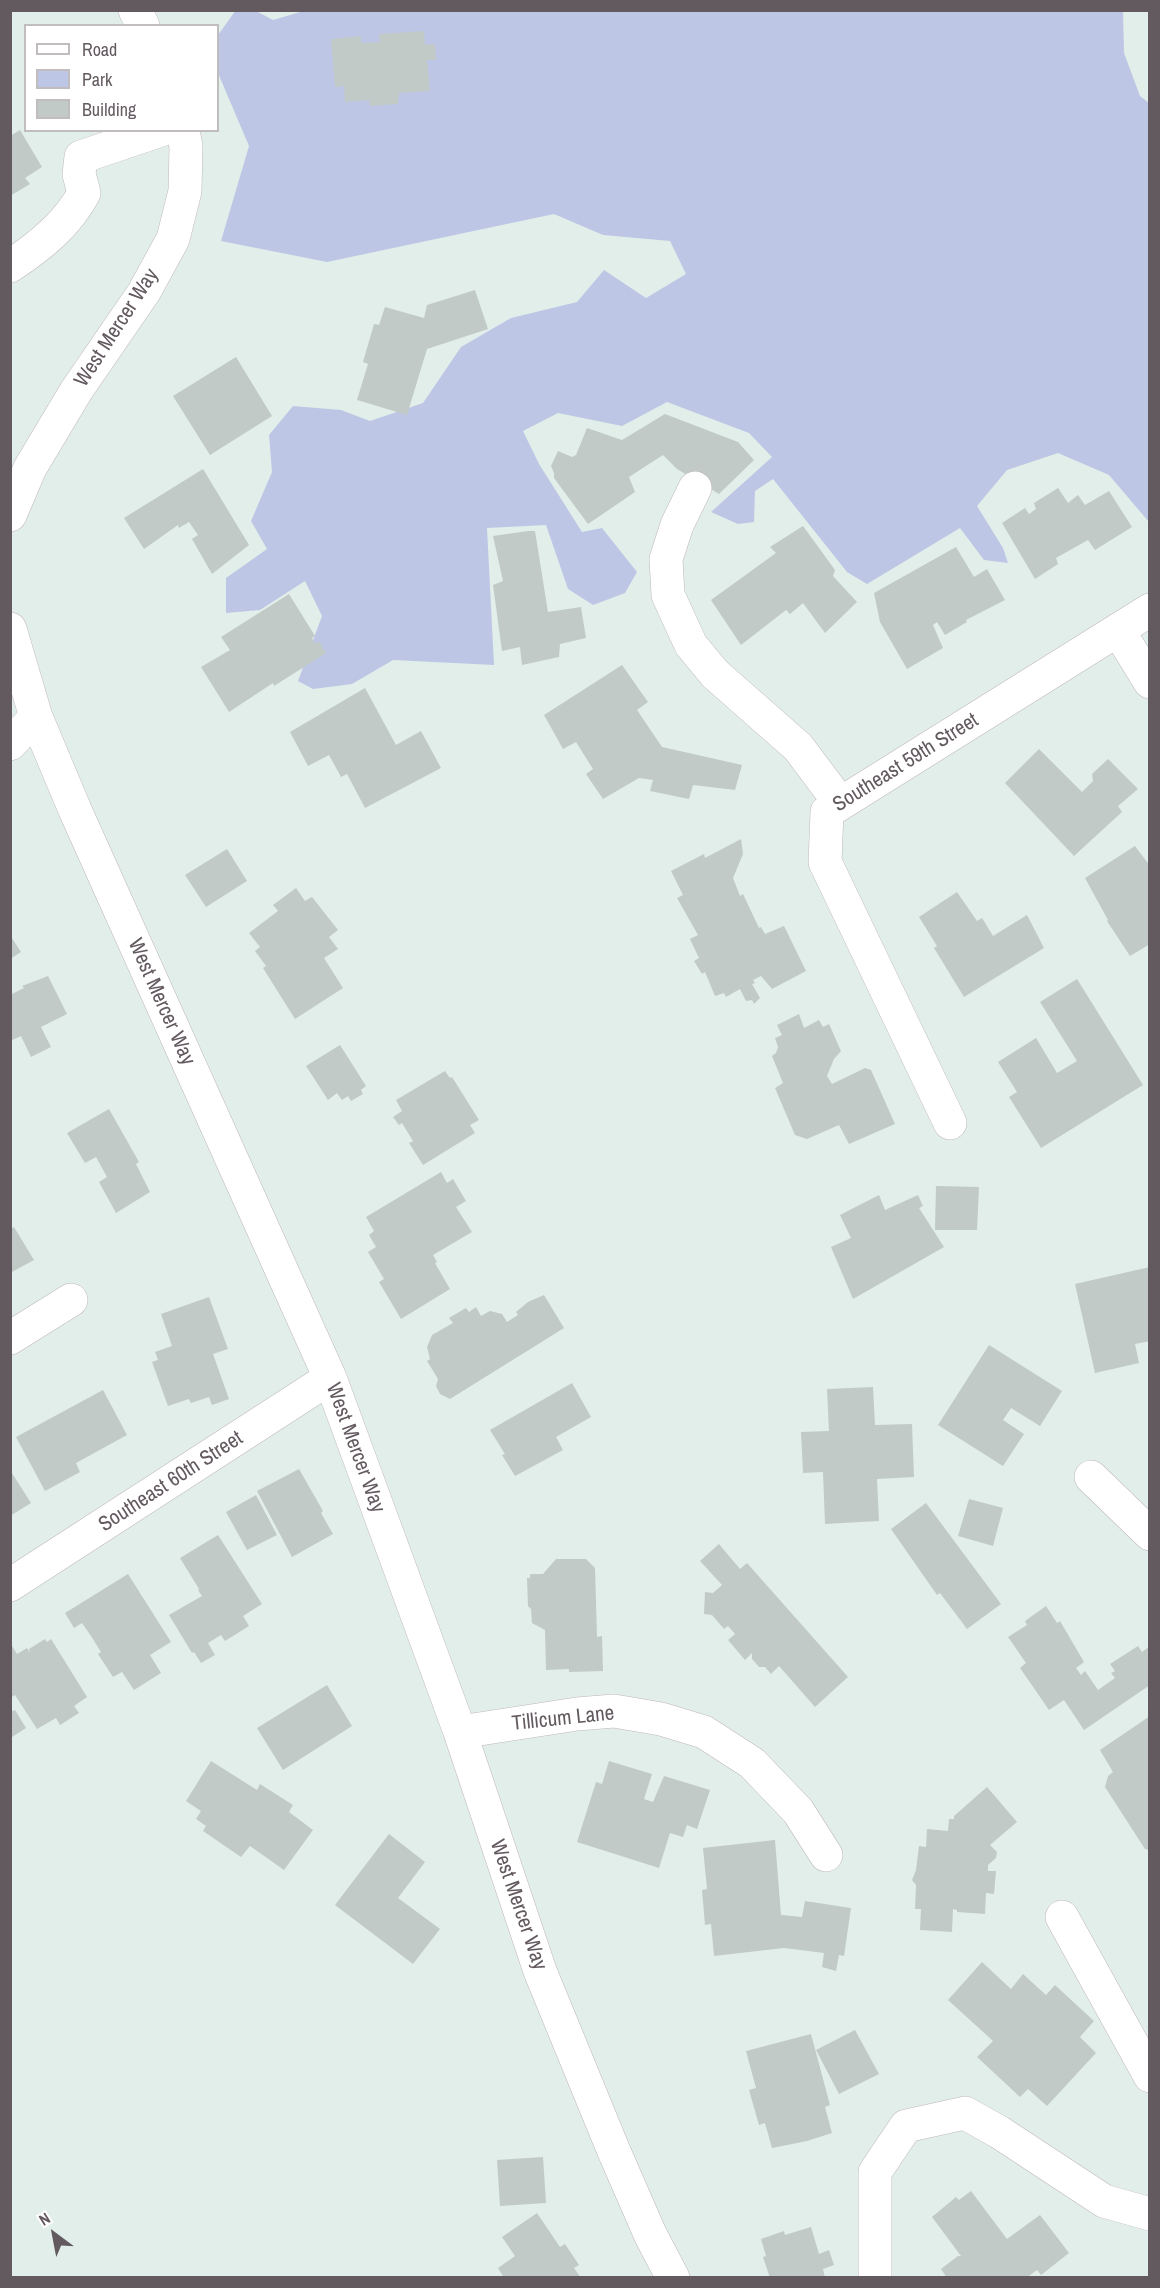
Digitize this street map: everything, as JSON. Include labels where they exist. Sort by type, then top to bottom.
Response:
[{"type":"street","points":[[135,10],[142,24]]},
{"type":"street","points":[[10,266],[41,243],[76,208],[84,193],[79,174],[81,157],[155,132]]},
{"type":"street","name":"West Mercer Way","points":[[10,515],[20,474],[144,292],[173,239],[185,190],[186,147],[183,132]]},
{"type":"street","points":[[695,488],[677,525],[666,559],[668,595],[691,645],[715,674],[798,747],[834,807]]},
{"type":"street","name":"Southeast 59th Street","points":[[950,1123],[825,862],[834,807],[1149,610]]},
{"type":"street","name":"West Mercer Way","points":[[10,628],[36,717],[75,810],[330,1378],[460,1732],[540,1971],[613,2149],[651,2234],[674,2277]]},
{"type":"street","points":[[1118,630],[1149,682]]},
{"type":"street","points":[[10,744],[36,717]]},
{"type":"street","points":[[10,1338],[71,1300]]},
{"type":"street","name":"Southeast 60th Street","points":[[10,1585],[330,1378]]},
{"type":"street","points":[[1091,1477],[1149,1534]]},
{"type":"street","name":"Tillicum Lane","points":[[460,1732],[577,1714],[614,1711],[661,1719],[704,1732],[752,1763],[798,1811],[826,1855]]},
{"type":"street","points":[[1062,1917],[1149,2076]]},
{"type":"street","points":[[875,2277],[876,2172],[906,2126],[965,2113],[999,2132],[1104,2201],[1149,2214]]},
{"type":"green space","points":[[236,10],[256,11],[273,20],[307,10],[1123,11],[1124,53],[1140,96],[1149,103],[1149,522],[1109,475],[1058,453],[1007,470],[977,506],[1003,548],[1008,563],[984,560],[960,528],[867,584],[847,572],[773,479],[755,491],[754,522],[738,524],[711,512],[772,457],[749,433],[667,402],[622,426],[558,413],[523,431],[539,464],[582,532],[602,528],[637,572],[625,593],[593,605],[568,589],[546,525],[487,528],[494,665],[393,660],[352,684],[313,689],[298,681],[322,616],[305,581],[260,610],[226,613],[226,578],[267,549],[251,521],[272,472],[269,435],[293,406],[341,410],[370,421],[423,403],[461,347],[511,318],[577,302],[604,270],[646,298],[686,274],[670,241],[603,235],[554,214],[327,262],[221,241],[249,146],[219,75],[219,34]]},
{"type":"building","points":[[424,31],[425,45],[435,44],[436,60],[427,60],[430,91],[399,93],[398,104],[370,106],[369,100],[345,102],[344,86],[335,87],[331,39],[361,36],[361,43],[380,42],[379,34]]},
{"type":"building","points":[[20,130],[42,167],[25,178],[30,184],[10,196],[10,136]]},
{"type":"building","points":[[475,290],[488,329],[427,349],[407,415],[357,400],[368,364],[363,362],[374,324],[379,325],[385,307],[424,318],[427,305]]},
{"type":"building","points":[[236,357],[272,416],[210,455],[173,396]]},
{"type":"building","points":[[665,414],[738,442],[754,460],[719,494],[677,469],[663,455],[629,477],[635,492],[588,524],[554,478],[551,466],[558,451],[572,457],[576,455],[587,428],[622,440]]},
{"type":"building","points":[[203,469],[249,545],[212,574],[192,539],[198,535],[189,522],[179,528],[178,525],[144,549],[124,518]]},
{"type":"building","points":[[1058,488],[1068,503],[1078,495],[1085,505],[1109,491],[1132,527],[1095,550],[1088,540],[1056,558],[1058,564],[1035,579],[1002,523],[1025,508],[1029,514],[1036,509],[1034,503]]},
{"type":"building","points":[[803,526],[835,570],[833,576],[857,602],[825,633],[803,603],[790,614],[786,610],[741,645],[711,600],[776,553],[770,547]]},
{"type":"building","points":[[535,531],[548,612],[581,607],[586,638],[560,644],[559,657],[522,665],[520,647],[502,651],[493,585],[503,581],[493,536]]},
{"type":"building","points":[[956,547],[974,577],[987,569],[1005,600],[966,620],[967,622],[945,635],[937,622],[933,625],[943,648],[907,669],[880,622],[874,593]]},
{"type":"building","points":[[289,594],[315,636],[312,638],[315,644],[319,641],[326,653],[274,686],[273,683],[229,712],[201,667],[230,650],[221,637]]},
{"type":"building","points":[[622,665],[648,702],[637,710],[662,747],[742,765],[735,790],[693,785],[689,799],[650,791],[653,780],[639,778],[603,799],[586,774],[593,769],[576,742],[563,749],[544,715]]},
{"type":"building","points":[[365,688],[396,745],[421,731],[441,768],[365,808],[347,774],[341,777],[329,755],[308,766],[290,732]]},
{"type":"building","points":[[1039,749],[1082,792],[1093,781],[1092,774],[1108,759],[1138,789],[1118,806],[1122,812],[1074,856],[1005,783]]},
{"type":"building","points":[[741,839],[743,854],[733,878],[740,896],[743,894],[759,928],[761,927],[765,934],[784,926],[806,971],[772,989],[761,976],[753,980],[755,983],[752,984],[760,998],[754,1004],[752,1000],[746,1001],[740,989],[726,997],[724,993],[715,996],[705,972],[702,974],[694,961],[699,958],[690,939],[698,935],[677,898],[683,895],[671,871],[704,854],[705,858]]},
{"type":"building","points":[[1135,846],[1150,866],[1150,944],[1130,956],[1107,921],[1085,878]]},
{"type":"building","points":[[227,849],[247,881],[206,907],[185,875]]},
{"type":"building","points":[[296,888],[305,901],[312,897],[338,930],[329,937],[338,949],[324,958],[343,988],[295,1019],[263,968],[266,966],[255,951],[260,947],[249,933],[278,911],[273,905]]},
{"type":"building","points":[[957,892],[977,921],[982,918],[993,936],[1027,915],[1044,948],[964,997],[934,948],[937,946],[919,917]]},
{"type":"building","points":[[10,935],[21,952],[10,959]]},
{"type":"building","points":[[48,976],[67,1014],[41,1027],[51,1047],[31,1057],[21,1036],[10,1041],[10,995],[24,988],[22,986]]},
{"type":"building","points":[[1077,979],[1143,1085],[1041,1148],[1009,1097],[1017,1092],[998,1062],[1036,1038],[1057,1073],[1077,1061],[1040,1002]]},
{"type":"building","points":[[799,1014],[804,1028],[819,1020],[823,1027],[829,1024],[841,1051],[834,1059],[827,1076],[832,1084],[865,1068],[871,1070],[895,1124],[849,1144],[839,1125],[807,1139],[795,1135],[775,1088],[783,1083],[772,1056],[778,1047],[775,1038],[782,1035],[777,1025]]},
{"type":"building","points":[[340,1045],[366,1086],[361,1090],[363,1094],[351,1101],[348,1096],[342,1100],[337,1093],[328,1100],[306,1066]]},
{"type":"building","points":[[445,1071],[450,1078],[452,1077],[479,1120],[470,1125],[475,1133],[423,1165],[409,1143],[413,1141],[402,1123],[399,1125],[393,1117],[402,1111],[396,1100]]},
{"type":"building","points":[[109,1109],[139,1162],[136,1164],[150,1192],[116,1213],[99,1182],[107,1177],[96,1157],[85,1163],[67,1133]]},
{"type":"building","points":[[441,1172],[447,1183],[453,1179],[466,1201],[456,1207],[472,1232],[433,1255],[450,1289],[401,1319],[379,1282],[384,1279],[368,1252],[376,1247],[369,1235],[374,1231],[366,1217]]},
{"type":"building","points":[[936,1186],[979,1187],[977,1230],[935,1230]]},
{"type":"building","points":[[879,1195],[885,1210],[918,1195],[923,1206],[919,1208],[944,1247],[853,1299],[831,1247],[851,1238],[840,1215]]},
{"type":"building","points":[[14,1227],[34,1260],[10,1273],[10,1229]]},
{"type":"building","points":[[1150,1267],[1150,1341],[1135,1344],[1139,1363],[1095,1373],[1075,1284]]},
{"type":"building","points":[[544,1295],[564,1328],[450,1399],[440,1394],[436,1386],[438,1379],[427,1361],[430,1359],[427,1347],[432,1335],[453,1323],[449,1318],[466,1308],[469,1312],[476,1307],[481,1316],[490,1311],[502,1314],[507,1322],[518,1315],[516,1312],[528,1302]]},
{"type":"building","points":[[209,1297],[228,1349],[213,1354],[229,1399],[212,1405],[209,1397],[191,1403],[189,1399],[168,1406],[152,1362],[158,1360],[155,1352],[172,1346],[161,1314]]},
{"type":"building","points":[[989,1345],[1062,1391],[1040,1426],[1011,1408],[1003,1420],[1024,1434],[1003,1466],[938,1425]]},
{"type":"building","points":[[572,1383],[591,1417],[556,1437],[563,1450],[515,1476],[490,1430]]},
{"type":"building","points":[[873,1387],[875,1425],[912,1424],[914,1477],[877,1479],[879,1521],[825,1524],[823,1472],[803,1473],[801,1432],[829,1431],[827,1389]]},
{"type":"building","points":[[103,1390],[127,1435],[76,1463],[80,1472],[45,1491],[16,1437]]},
{"type":"building","points":[[299,1469],[333,1534],[292,1557],[257,1491]]},
{"type":"building","points":[[10,1470],[31,1503],[10,1516]]},
{"type":"building","points":[[256,1495],[277,1535],[247,1550],[226,1512]]},
{"type":"building","points":[[969,1499],[1003,1508],[993,1546],[958,1536]]},
{"type":"building","points":[[926,1503],[1001,1604],[967,1629],[940,1593],[937,1595],[891,1529]]},
{"type":"building","points":[[218,1535],[262,1604],[243,1616],[249,1626],[225,1641],[221,1635],[208,1643],[215,1655],[201,1663],[194,1652],[192,1653],[169,1615],[202,1596],[180,1558]]},
{"type":"building","points":[[719,1544],[740,1569],[747,1563],[848,1677],[815,1707],[779,1666],[771,1674],[765,1667],[759,1667],[752,1659],[752,1653],[745,1660],[728,1640],[735,1634],[728,1626],[724,1629],[712,1615],[704,1614],[705,1592],[713,1593],[722,1585],[700,1561]]},
{"type":"building","points":[[556,1559],[586,1559],[595,1568],[597,1637],[602,1636],[603,1671],[546,1670],[545,1630],[532,1623],[531,1609],[528,1606],[527,1578],[530,1578],[530,1574],[543,1574]]},
{"type":"building","points":[[128,1574],[171,1642],[150,1655],[161,1673],[134,1690],[122,1672],[113,1677],[98,1654],[101,1652],[82,1623],[74,1628],[65,1613]]},
{"type":"building","points":[[1046,1606],[1057,1623],[1060,1621],[1084,1662],[1076,1668],[1081,1675],[1085,1671],[1098,1690],[1115,1678],[1111,1673],[1115,1671],[1110,1664],[1138,1646],[1142,1652],[1150,1646],[1150,1685],[1084,1730],[1064,1700],[1049,1710],[1020,1668],[1026,1663],[1008,1637],[1027,1625],[1025,1621]]},
{"type":"building","points":[[45,1639],[47,1642],[51,1639],[87,1697],[74,1706],[79,1713],[60,1725],[56,1718],[37,1729],[15,1695],[10,1698],[10,1647],[12,1646],[17,1654],[27,1648],[30,1653],[29,1649]]},
{"type":"building","points":[[327,1685],[352,1726],[283,1770],[257,1728]]},
{"type":"building","points":[[15,1710],[26,1728],[12,1737],[10,1712]]},
{"type":"building","points":[[1150,1716],[1150,1850],[1145,1849],[1105,1787],[1108,1776],[1113,1772],[1100,1750]]},
{"type":"building","points":[[211,1761],[257,1790],[260,1784],[293,1805],[289,1812],[313,1830],[284,1870],[250,1846],[241,1857],[203,1831],[206,1826],[196,1819],[201,1811],[186,1801]]},
{"type":"building","points":[[609,1761],[652,1774],[644,1799],[653,1802],[664,1776],[710,1790],[697,1829],[687,1825],[683,1837],[670,1833],[659,1868],[577,1842],[596,1782],[602,1784]]},
{"type":"building","points":[[987,1787],[1017,1822],[990,1845],[997,1852],[996,1858],[988,1865],[988,1871],[996,1871],[994,1894],[986,1893],[985,1914],[957,1912],[953,1909],[952,1932],[920,1930],[921,1909],[915,1909],[916,1885],[912,1880],[916,1870],[919,1846],[926,1847],[927,1829],[948,1831],[949,1819],[954,1819],[954,1816]]},
{"type":"building","points":[[389,1834],[425,1862],[398,1898],[440,1929],[413,1964],[335,1905]]},
{"type":"building","points":[[775,1840],[781,1915],[802,1917],[805,1901],[851,1908],[844,1956],[839,1955],[836,1971],[822,1967],[824,1953],[784,1948],[714,1956],[711,1924],[705,1925],[702,1890],[707,1889],[703,1848]]},
{"type":"building","points":[[982,1962],[1011,1989],[1023,1974],[1046,1995],[1055,1985],[1094,2021],[1080,2037],[1096,2053],[1047,2106],[1028,2089],[1020,2097],[977,2057],[993,2041],[948,2000]]},
{"type":"building","points":[[855,2030],[879,2074],[839,2094],[816,2050]]},
{"type":"building","points":[[811,2034],[830,2105],[825,2107],[832,2133],[772,2148],[765,2123],[759,2125],[749,2090],[756,2088],[746,2051]]},
{"type":"building","points":[[543,2157],[546,2203],[500,2206],[497,2160]]},
{"type":"building","points":[[971,2191],[1007,2239],[1040,2215],[1069,2253],[1041,2275],[1037,2270],[1026,2278],[947,2278],[941,2269],[961,2256],[932,2217],[956,2197],[959,2200]]},
{"type":"building","points":[[537,2213],[560,2247],[565,2244],[579,2265],[574,2268],[581,2278],[504,2278],[498,2268],[515,2256],[502,2237]]},
{"type":"building","points":[[811,2227],[819,2254],[829,2250],[834,2265],[823,2269],[825,2278],[770,2278],[763,2257],[766,2256],[761,2239],[784,2231],[785,2235]]}]
